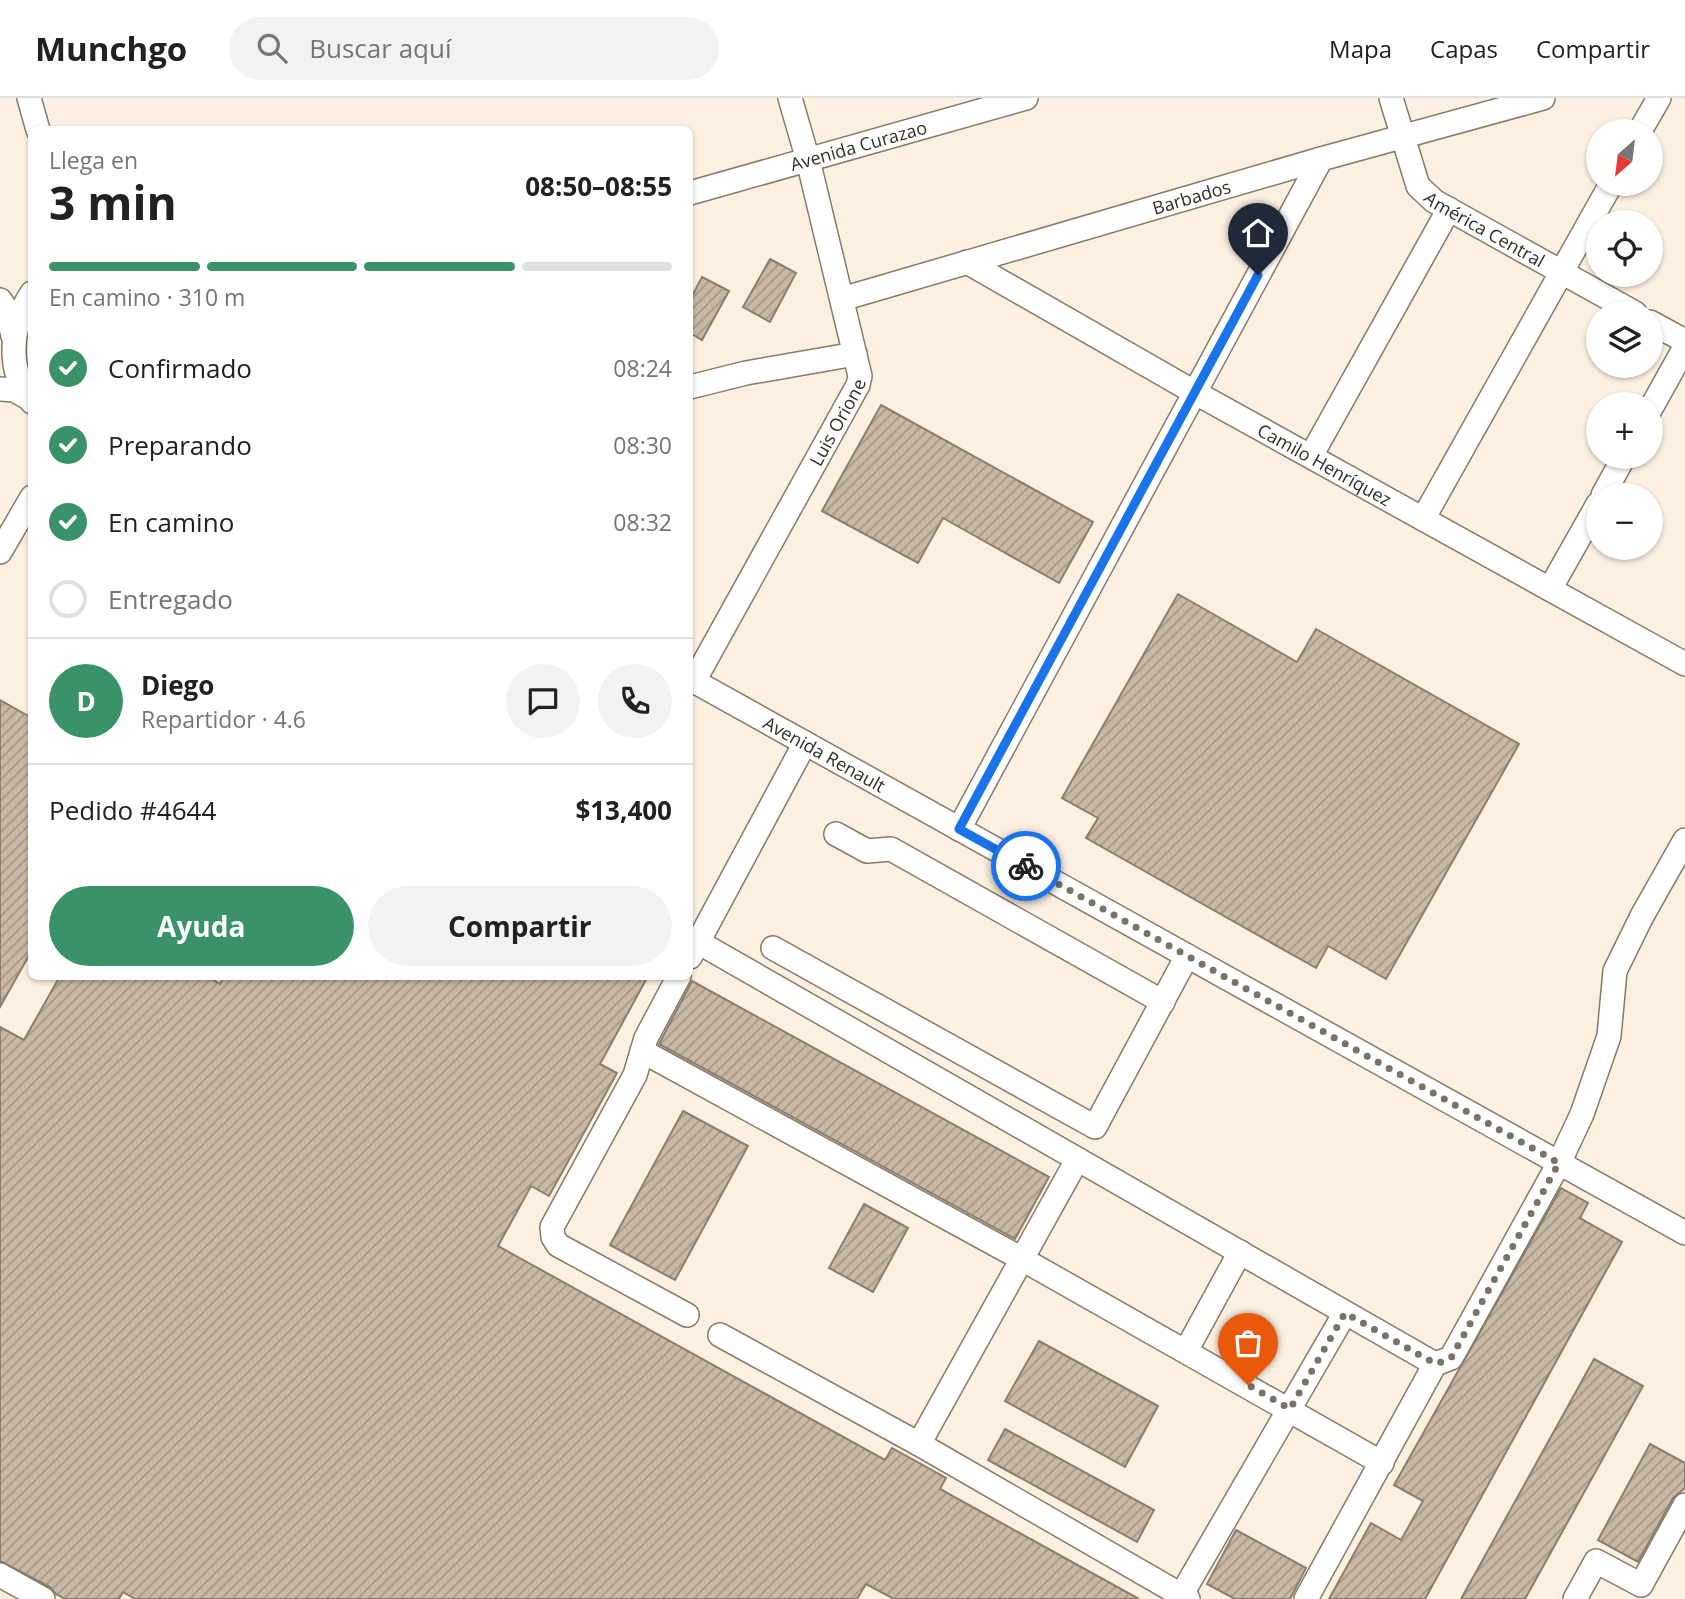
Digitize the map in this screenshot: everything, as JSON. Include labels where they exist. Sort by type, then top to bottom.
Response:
[{"type":"street","points":[[29,98],[37,126]]},
{"type":"street","name":"Luis Orione","points":[[693,678],[858,385],[860,376],[808,160],[790,98]]},
{"type":"street","name":"Avenida Curazao","points":[[693,192],[808,160],[945,109],[1026,98]]},
{"type":"street","name":"América Central","points":[[1391,98],[1418,186],[1434,201],[1613,301]]},
{"type":"street","name":"Barbados","points":[[842,299],[1321,159],[1544,98]]},
{"type":"street","points":[[1647,119],[1659,98]]},
{"type":"street","points":[[959,829],[1321,159]]},
{"type":"street","points":[[1423,519],[1604,196]]},
{"type":"street","points":[[1311,456],[1449,209]]},
{"type":"street","name":"Camilo Henríquez","points":[[967,262],[1194,392],[1550,589],[1682,656]]},
{"type":"street","points":[[0,286],[28,287]]},
{"type":"street","points":[[28,299],[15,329],[15,341],[7,373],[28,399]]},
{"type":"street","points":[[0,300],[9,316],[15,341]]},
{"type":"street","points":[[1663,329],[1685,341]]},
{"type":"street","points":[[1660,392],[1685,347]]},
{"type":"street","points":[[693,386],[746,373],[855,354]]},
{"type":"street","points":[[0,389],[14,390],[28,399]]},
{"type":"street","points":[[0,552],[28,504]]},
{"type":"street","points":[[1550,589],[1586,525]]},
{"type":"street","name":"Avenida Renault","points":[[693,681],[1685,1233]]},
{"type":"street","points":[[805,743],[694,950],[1077,1160],[1436,1364]]},
{"type":"street","points":[[835,834],[867,851],[891,849],[1163,1002]]},
{"type":"street","points":[[1306,1599],[1436,1364],[1451,1358],[1559,1163],[1582,1114],[1609,1037],[1615,971],[1642,916],[1685,840]]},
{"type":"street","points":[[773,948],[1095,1127],[1187,956]]},
{"type":"street","points":[[677,980],[646,1038],[635,1075],[552,1227],[552,1237],[558,1245],[687,1315]]},
{"type":"street","points":[[642,1051],[1022,1259],[1382,1463]]},
{"type":"street","points":[[919,1444],[1077,1160]]},
{"type":"street","points":[[1186,1351],[1240,1252]]},
{"type":"street","points":[[720,1335],[919,1444],[1183,1598],[1345,1313]]},
{"type":"street","points":[[1575,1599],[1595,1561],[1641,1585],[1685,1505]]},
{"type":"street","points":[[0,1575],[43,1599]]},
{"type":"building","points":[[770,259],[796,273],[770,322],[743,307]]},
{"type":"building","points":[[702,277],[729,291],[702,340],[693,335],[693,294]]},
{"type":"building","points":[[881,405],[1093,522],[1059,583],[943,518],[918,563],[822,511]]},
{"type":"building","points":[[1178,594],[1297,662],[1316,629],[1519,744],[1386,979],[1328,946],[1316,968],[1086,838],[1098,818],[1062,798]]},
{"type":"building","points":[[0,700],[28,716],[28,957],[0,1007]]},
{"type":"building","points":[[58,980],[214,980],[220,984],[222,980],[646,980],[600,1064],[617,1073],[549,1196],[531,1186],[498,1246],[885,1460],[892,1448],[946,1478],[940,1489],[1139,1599],[894,1599],[866,1584],[857,1599],[135,1599],[123,1592],[119,1599],[65,1599],[50,1587],[0,1561],[0,1027],[24,1040]]},
{"type":"building","points":[[692,981],[1049,1177],[1015,1239],[659,1044]]},
{"type":"building","points":[[683,1111],[748,1146],[675,1280],[610,1245]]},
{"type":"building","points":[[1561,1188],[1588,1203],[1580,1218],[1622,1242],[1425,1599],[1329,1599],[1371,1523],[1401,1540],[1423,1501],[1394,1485]]},
{"type":"building","points":[[864,1204],[908,1228],[873,1292],[829,1268]]},
{"type":"building","points":[[1039,1341],[1158,1406],[1125,1467],[1005,1401]]},
{"type":"building","points":[[1594,1359],[1643,1386],[1525,1599],[1461,1599]]},
{"type":"building","points":[[1005,1429],[1154,1510],[1137,1542],[988,1460]]},
{"type":"building","points":[[1650,1444],[1685,1463],[1685,1488],[1673,1498],[1638,1562],[1598,1540]]},
{"type":"building","points":[[1236,1530],[1306,1568],[1290,1599],[1235,1599],[1207,1584]]},
{"type":"way so far","points":[[1026,866],[1559,1163],[1451,1358],[1436,1364],[1345,1313],[1290,1409],[1248,1385]]},
{"type":"route","points":[[1026,866],[959,829],[1258,275]]}]
